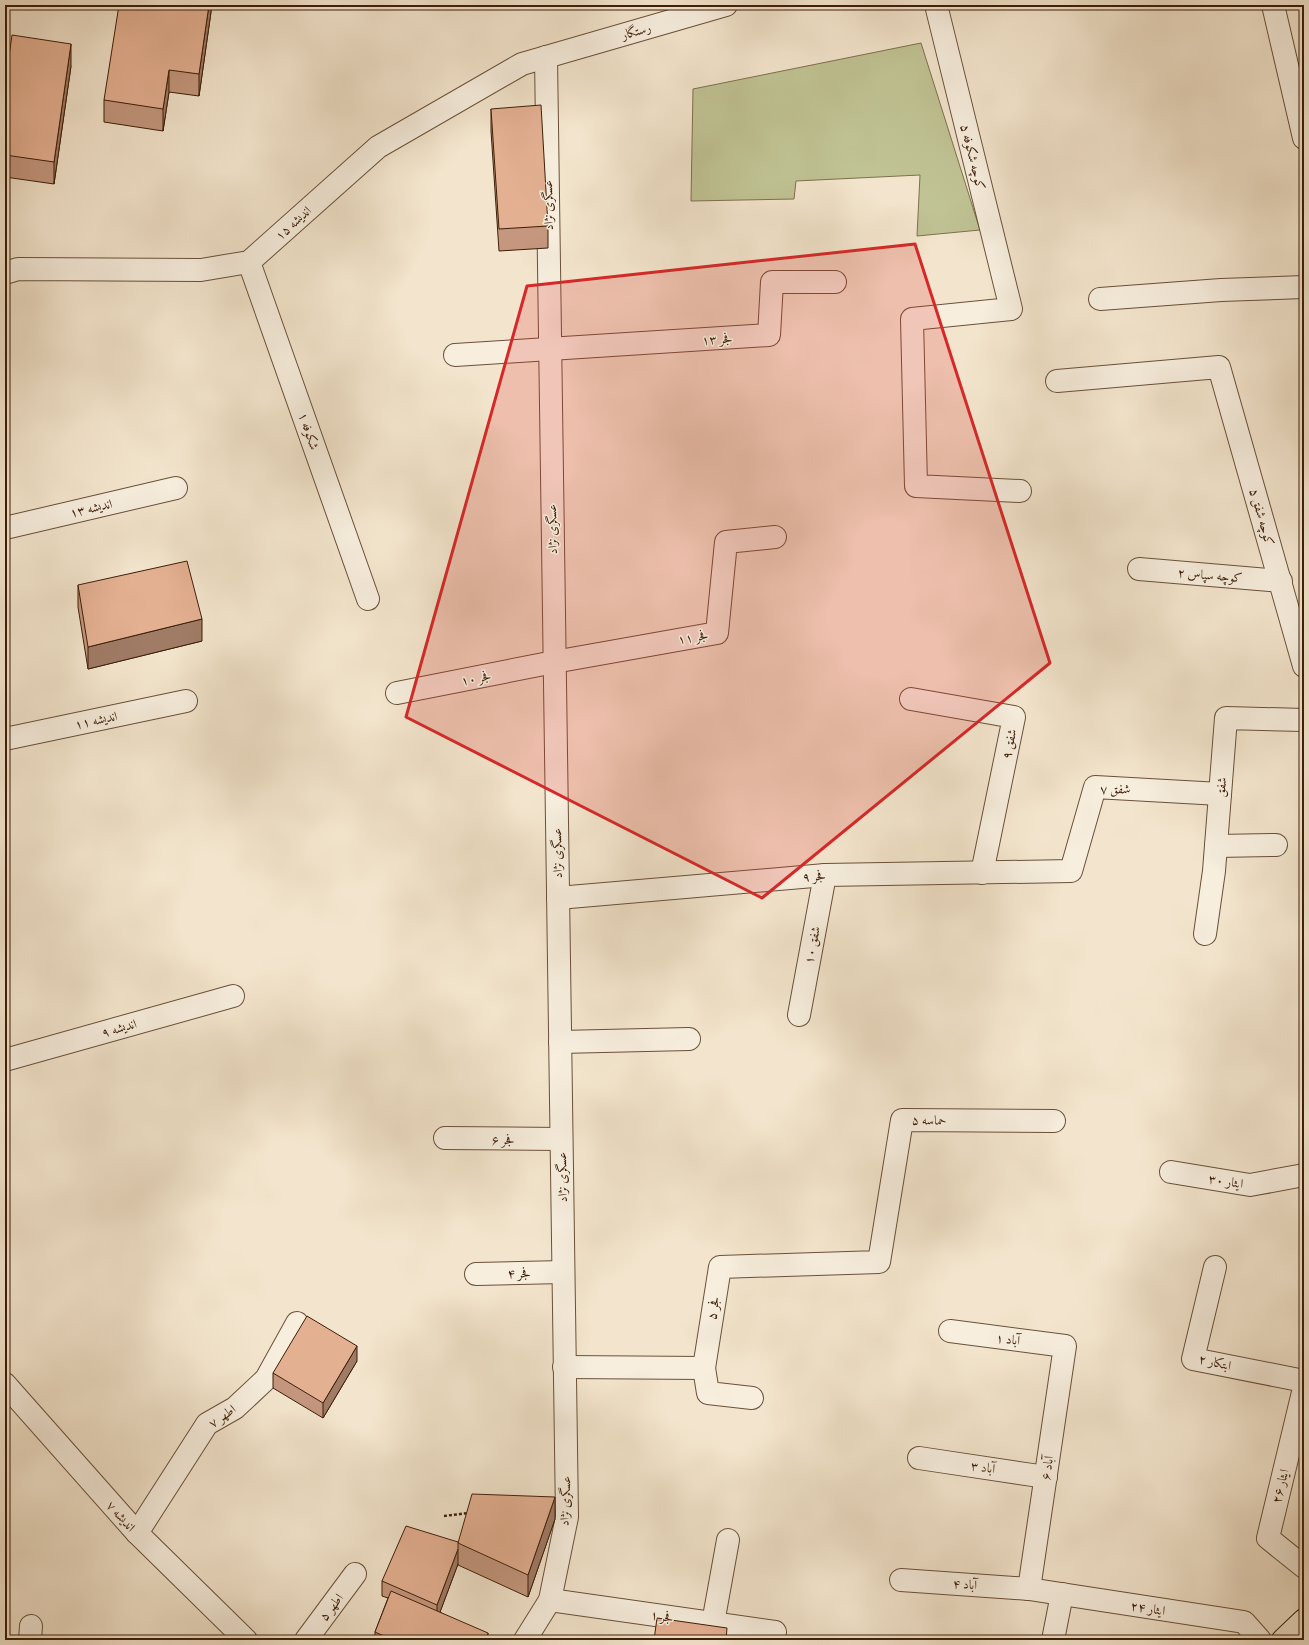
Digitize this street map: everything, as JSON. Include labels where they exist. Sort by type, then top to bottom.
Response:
[{"type":"main road","points":[[1283,1640],[1304,1620]]},
{"type":"street","name":"رستگار","points":[[546,57],[664,14],[726,5]]},
{"type":"street","name":"کوچه شکوفه ۵","points":[[936,5],[1010,309],[912,319],[916,486],[1020,491]]},
{"type":"street","points":[[1273,5],[1304,138]]},
{"type":"street","name":"اندیشه ۱۵","points":[[249,262],[378,147],[522,64],[546,57]]},
{"type":"street","name":"عسگری نژاد","points":[[525,1640],[550,1600],[567,1517],[546,57]]},
{"type":"street","points":[[9,269],[201,270],[249,262]]},
{"type":"street","name":"شکوفه ۱","points":[[249,262],[368,599]]},
{"type":"street","name":"فجر ۱۳","points":[[550,350],[769,335],[772,282],[835,282]]},
{"type":"street","points":[[1100,298],[1221,290],[1304,287]]},
{"type":"street","points":[[455,355],[550,350]]},
{"type":"street","name":"کوچه شفق ۵","points":[[1058,381],[1219,367],[1304,666]]},
{"type":"street","name":"اندیشه ١٣","points":[[5,528],[176,488]]},
{"type":"street","name":"فجر ۱۱","points":[[554,662],[717,633],[726,542],[775,537]]},
{"type":"street","name":"کوچه سپاس ۲","points":[[1139,569],[1281,581]]},
{"type":"street","name":"فجر ۱۰","points":[[397,693],[554,662]]},
{"type":"street","name":"شفق ۹","points":[[911,699],[1014,717],[982,873]]},
{"type":"street","name":"اندیشه ۱۱","points":[[5,739],[186,701]]},
{"type":"street","name":"شفق","points":[[1205,934],[1216,846],[1226,718],[1304,720]]},
{"type":"street","name":"شفق ۷","points":[[1071,871],[1095,787],[1220,794]]},
{"type":"street","points":[[1216,846],[1276,845]]},
{"type":"street","name":"فجر ۹","points":[[558,898],[825,875],[1071,871]]},
{"type":"street","name":"شفق ۱۰","points":[[799,1015],[825,875]]},
{"type":"street","name":"اندیشه ۹","points":[[5,1060],[233,996]]},
{"type":"street","points":[[560,1042],[689,1039]]},
{"type":"street","name":"حماسه ۵","points":[[879,1262],[902,1120],[1054,1121]]},
{"type":"street","name":"فجر ۶","points":[[445,1138],[561,1139]]},
{"type":"street","name":"ایثار ۳۰","points":[[1171,1172],[1250,1185],[1304,1172]]},
{"type":"street","name":"فجر ۵","points":[[704,1368],[720,1267],[879,1262]]},
{"type":"street","name":"ابتکار ۲","points":[[1215,1267],[1193,1359],[1304,1381]]},
{"type":"street","name":"فجر ۴","points":[[476,1274],[563,1272]]},
{"type":"street","name":"اطهر ۷","points":[[137,1533],[207,1424],[235,1408],[266,1379],[297,1323]]},
{"type":"street","name":"آباد ۱","points":[[950,1331],[1065,1346]]},
{"type":"street","name":"آباد ۶","points":[[1029,1589],[1065,1346]]},
{"type":"street","points":[[564,1367],[704,1368],[708,1393],[752,1398]]},
{"type":"street","name":"اندیشه ۷","points":[[5,1384],[137,1533],[246,1640]]},
{"type":"street","name":"ایثار ۲۶","points":[[1304,1388],[1268,1538],[1304,1567]]},
{"type":"street","name":"آباد ۳","points":[[919,1458],[1046,1477]]},
{"type":"street","points":[[713,1623],[728,1540]]},
{"type":"street","name":"اطهر ۵","points":[[306,1640],[355,1574]]},
{"type":"street","name":"آباد ۴","points":[[901,1580],[1029,1589]]},
{"type":"street","name":"ایثار ۲۴","points":[[1029,1589],[1244,1622],[1260,1640]]},
{"type":"street","points":[[1053,1640],[1062,1594]]},
{"type":"street","name":"فجر ۱","points":[[550,1600],[775,1632]]},
{"type":"path","points":[[444,1516],[473,1513]]},
{"type":"highlighted area","points":[[915,244],[1050,663],[762,898],[406,717],[527,286]]},
{"type":"green space","points":[[921,43],[980,230],[917,236],[920,175],[796,181],[794,199],[691,201],[693,89]]},
{"type":"building","points":[[119,5],[209,5],[199,74],[169,70],[163,109],[104,100]]},
{"type":"building","points":[[12,35],[71,44],[54,162],[5,155],[5,85]]},
{"type":"building","points":[[541,105],[548,226],[499,229],[491,109]]},
{"type":"building","points":[[187,561],[202,619],[88,647],[78,585]]},
{"type":"building","points":[[307,1316],[357,1346],[323,1403],[273,1373]]},
{"type":"building","points":[[472,1494],[555,1497],[528,1575],[458,1543]]},
{"type":"building","points":[[406,1526],[458,1542],[458,1549],[437,1605],[382,1581]]},
{"type":"building","points":[[391,1591],[488,1633],[486,1640],[393,1640],[375,1632]]},
{"type":"building","points":[[657,1618],[727,1628],[726,1640],[654,1640]]}]
